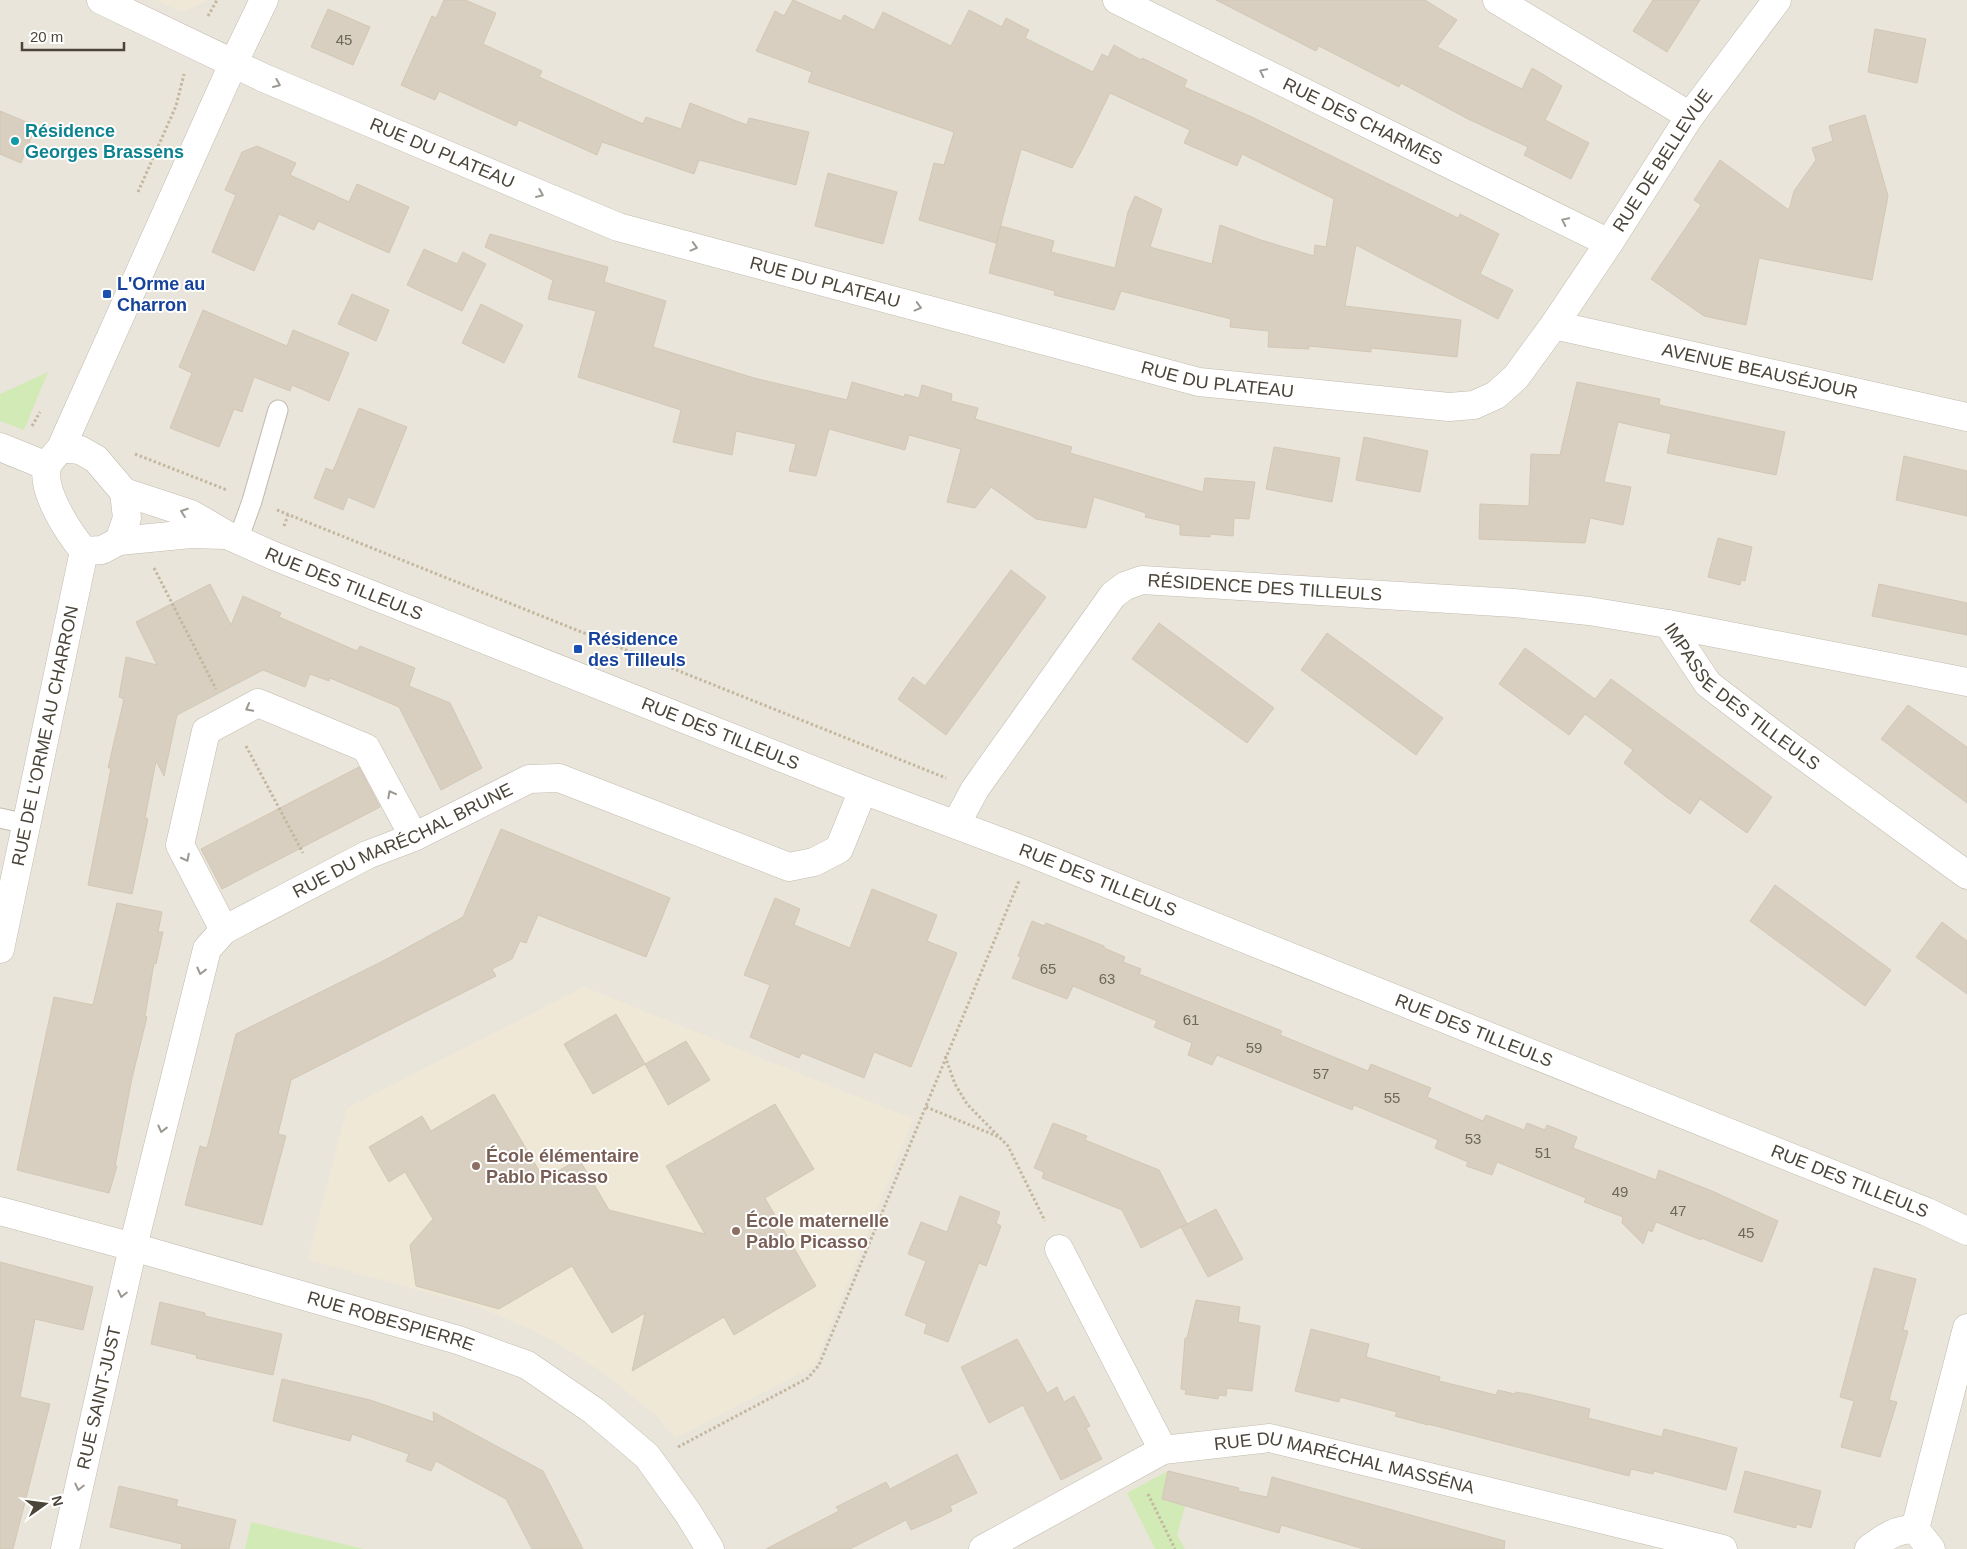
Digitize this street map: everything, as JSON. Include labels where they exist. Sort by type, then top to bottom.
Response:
[{"type":"street","name":"RUE DU PLATEAU","points":[[101,0],[233,64],[618,227],[1199,382],[1449,406],[1474,405],[1496,394],[1516,377],[1554,325]]},
{"type":"street","points":[[10,451],[54,457],[80,450],[96,459],[124,492],[127,518],[119,541],[102,550],[84,551],[71,536],[47,487],[54,457],[264,0]]},
{"type":"street","name":"RUE DES CHARMES","points":[[1117,0],[1609,243]]},
{"type":"street","points":[[1496,0],[1690,116]]},
{"type":"street","name":"RUE DE BELLEVUE","points":[[1554,325],[1690,116],[1777,0]]},
{"type":"street","name":"AVENUE BEAUSÉJOUR","points":[[1554,325],[1967,417]]},
{"type":"street","name":"RUE DES TILLEULS","points":[[124,492],[191,514],[232,538],[274,556],[863,790],[1031,853],[1927,1212],[1967,1231]]},
{"type":"street","name":"RUE DES TILLEULS","points":[[119,541],[191,534],[232,538]]},
{"type":"street","name":"RUE DE L'ORME AU CHARRON","points":[[0,949],[84,551]]},
{"type":"street","name":"RÉSIDENCE DES TILLEULS","points":[[956,824],[975,790],[1113,595],[1125,586],[1142,580],[1514,603],[1589,611],[1668,624]]},
{"type":"street","name":"IMPASSE DES TILLEULS","points":[[1668,624],[1967,682]]},
{"type":"street","name":"IMPASSE DES TILLEULS","points":[[1668,624],[1708,684],[1967,875]]},
{"type":"street","points":[[224,930],[180,845],[206,731],[258,703],[366,748],[414,837]]},
{"type":"street","name":"RUE DU MARÉCHAL BRUNE","points":[[133,1247],[207,948],[224,930],[367,856],[414,837],[528,779],[559,778],[789,867],[814,862],[839,849],[863,790]]},
{"type":"street","name":"RUE ROBESPIERRE","points":[[0,1211],[458,1340],[527,1365],[594,1412],[647,1456],[688,1513],[710,1549]]},
{"type":"street","name":"RUE SAINT-JUST","points":[[65,1549],[133,1247]]},
{"type":"street","points":[[1058,1249],[1163,1450]]},
{"type":"street","points":[[1869,1549],[1886,1536],[1902,1529],[1923,1539],[1967,1328]]},
{"type":"street","name":"RUE DU MARÉCHAL MASSÉNA","points":[[983,1549],[1163,1450],[1270,1438],[1723,1549]]},
{"type":"lane","points":[[232,538],[252,501],[278,410]]},
{"type":"lane","points":[[0,818],[26,824]]},
{"type":"path","points":[[136,196],[176,106],[192,44],[217,0]]},
{"type":"path","points":[[10,451],[28,435],[41,410]]},
{"type":"path","points":[[675,1448],[808,1378],[819,1365],[1031,853]]},
{"type":"path","points":[[946,1056],[955,1084],[967,1104],[1008,1146],[1058,1249]]},
{"type":"path","points":[[926,1107],[1001,1138]]},
{"type":"path","points":[[1135,1465],[1175,1549]]},
{"type":"shaded area","points":[[0,0],[1967,0],[1967,1549],[0,1549]]},
{"type":"shaded area","points":[[156,0],[209,0],[182,12]]},
{"type":"shaded area","points":[[584,987],[913,1119],[814,1366],[676,1438],[656,1416],[608,1376],[572,1352],[533,1330],[474,1305],[308,1260],[347,1108]]},
{"type":"green space","points":[[48,372],[24,430],[0,421],[0,394]]},
{"type":"green space","points":[[1168,1471],[1162,1499],[1185,1506],[1177,1535],[1185,1549],[1155,1549],[1127,1493]]},
{"type":"green space","points":[[251,1522],[364,1549],[245,1549]]},
{"type":"building","points":[[444,0],[465,0],[496,13],[483,44],[542,71],[539,77],[643,124],[646,117],[681,129],[690,103],[747,125],[749,118],[809,132],[796,185],[699,160],[694,174],[602,142],[597,155],[519,120],[516,126],[439,91],[435,100],[401,85],[432,16],[436,18]]},
{"type":"building","points":[[793,0],[841,21],[844,15],[874,30],[883,12],[951,46],[969,10],[1002,27],[1006,18],[1029,30],[1025,38],[1093,72],[1102,54],[1108,57],[1114,45],[1141,60],[1142,58],[1187,80],[1184,87],[1254,118],[1458,218],[1460,214],[1499,234],[1480,274],[1513,290],[1498,319],[1356,245],[1345,306],[1461,320],[1457,357],[1371,348],[1371,352],[1309,346],[1309,349],[1268,347],[1269,331],[1230,327],[1231,319],[1121,291],[1114,310],[1054,295],[1055,291],[989,273],[1001,226],[1054,241],[1051,252],[1115,268],[1128,212],[1135,196],[1162,209],[1150,247],[1212,264],[1220,225],[1314,256],[1315,245],[1326,247],[1334,199],[1242,154],[1237,166],[1184,143],[1190,130],[1110,93],[1072,168],[1021,149],[996,243],[919,220],[934,163],[944,165],[954,132],[808,82],[812,72],[756,51],[775,11],[784,16]]},
{"type":"building","points":[[1216,0],[1425,0],[1457,20],[1437,47],[1522,89],[1532,68],[1562,86],[1545,120],[1589,143],[1571,179],[1524,155],[1528,147],[1468,119],[1401,83],[1399,87],[1319,46],[1316,51]]},
{"type":"building","points":[[1653,0],[1700,0],[1667,52],[1633,31]]},
{"type":"building","points":[[328,9],[370,27],[353,65],[311,47]]},
{"type":"building","points":[[1875,29],[1926,39],[1917,83],[1868,72]]},
{"type":"building","name":"Résidence Georges Brassens","points":[[0,111],[36,126],[21,163],[0,154]]},
{"type":"building","points":[[1865,115],[1888,196],[1872,280],[1759,258],[1746,325],[1704,316],[1651,279],[1701,205],[1694,200],[1720,160],[1789,210],[1794,191],[1816,160],[1812,148],[1833,141],[1829,126]]},
{"type":"building","points":[[257,146],[296,163],[290,175],[349,202],[357,184],[409,207],[389,253],[318,221],[314,230],[279,214],[254,271],[212,252],[236,195],[225,190],[242,152]]},
{"type":"building","points":[[828,173],[897,192],[883,244],[815,226]]},
{"type":"building","points":[[490,234],[608,267],[604,282],[666,301],[653,347],[754,378],[847,400],[852,382],[904,397],[905,394],[919,398],[922,385],[952,394],[951,401],[978,408],[975,419],[1072,447],[1070,453],[1203,492],[1205,478],[1255,482],[1249,519],[1234,518],[1233,536],[1210,534],[1210,537],[1180,535],[1180,525],[1145,517],[1146,513],[1094,497],[1086,528],[1036,519],[991,487],[975,508],[947,502],[961,449],[909,435],[905,450],[829,429],[816,476],[789,471],[796,444],[736,431],[732,455],[673,442],[681,410],[578,377],[596,311],[548,299],[553,280],[485,247]]},
{"type":"building","points":[[424,249],[457,264],[463,252],[486,264],[462,311],[407,285]]},
{"type":"building","points":[[352,294],[389,310],[376,341],[338,324]]},
{"type":"building","points":[[481,304],[523,325],[504,363],[462,343]]},
{"type":"building","points":[[203,310],[287,346],[293,330],[349,353],[329,401],[292,385],[290,391],[254,377],[242,412],[234,409],[219,447],[170,428],[192,373],[179,367]]},
{"type":"building","points":[[1577,382],[1660,399],[1659,405],[1785,432],[1776,475],[1667,453],[1671,434],[1618,422],[1604,482],[1631,487],[1623,525],[1590,518],[1585,543],[1479,539],[1480,504],[1529,506],[1531,454],[1560,455]]},
{"type":"building","points":[[359,408],[407,427],[374,508],[348,497],[343,510],[314,498],[326,468],[333,471]]},
{"type":"building","points":[[1364,437],[1428,451],[1420,492],[1356,480]]},
{"type":"building","points":[[1274,447],[1340,458],[1332,502],[1266,489]]},
{"type":"building","points":[[1904,456],[1967,471],[1967,516],[1896,500]]},
{"type":"building","points":[[1718,538],[1752,547],[1745,581],[1741,580],[1740,585],[1708,577]]},
{"type":"building","points":[[1011,570],[1046,597],[946,735],[898,699],[913,677],[925,686]]},
{"type":"building","points":[[210,584],[231,625],[243,596],[281,613],[279,617],[357,651],[360,646],[415,668],[409,686],[450,703],[482,768],[441,790],[399,707],[330,678],[329,681],[310,674],[305,687],[263,670],[177,715],[164,776],[156,761],[145,818],[148,819],[132,894],[88,885],[111,768],[108,768],[124,699],[119,697],[126,657],[157,665],[136,622]]},
{"type":"building","points":[[1879,584],[1967,603],[1967,635],[1872,616]]},
{"type":"building","points":[[1159,623],[1274,708],[1247,743],[1132,659]]},
{"type":"building","points":[[1327,633],[1443,718],[1416,755],[1301,670]]},
{"type":"building","points":[[1525,648],[1595,699],[1611,679],[1772,797],[1747,833],[1700,799],[1690,814],[1665,796],[1624,763],[1633,750],[1585,714],[1569,735],[1499,684]]},
{"type":"building","points":[[1908,705],[1967,747],[1967,803],[1881,739]]},
{"type":"building","points":[[359,767],[380,807],[222,889],[201,849]]},
{"type":"building","points":[[501,829],[670,898],[646,957],[538,915],[526,943],[520,941],[512,959],[492,969],[496,976],[291,1080],[278,1134],[286,1136],[262,1225],[185,1205],[200,1146],[207,1148],[236,1034],[383,961],[463,917]]},
{"type":"building","points":[[1775,885],[1891,970],[1865,1006],[1750,921]]},
{"type":"building","points":[[872,889],[937,915],[927,941],[957,953],[911,1067],[874,1052],[864,1078],[802,1053],[799,1058],[750,1037],[770,985],[744,975],[775,898],[800,909],[794,925],[850,948]]},
{"type":"building","points":[[117,903],[162,912],[158,932],[163,932],[156,964],[154,963],[145,1016],[147,1017],[132,1078],[115,1166],[117,1166],[109,1193],[17,1170],[54,997],[93,1005]]},
{"type":"building","points":[[1032,921],[1044,926],[1046,923],[1104,946],[1104,948],[1125,957],[1123,962],[1141,969],[1139,974],[1282,1031],[1280,1035],[1368,1071],[1371,1064],[1431,1088],[1427,1097],[1483,1121],[1486,1115],[1524,1130],[1527,1123],[1545,1130],[1547,1125],[1577,1137],[1573,1148],[1656,1180],[1659,1170],[1712,1191],[1778,1221],[1762,1262],[1656,1222],[1652,1232],[1648,1230],[1643,1244],[1622,1223],[1623,1217],[1584,1202],[1586,1198],[1497,1162],[1492,1175],[1466,1166],[1468,1162],[1435,1148],[1438,1140],[1354,1105],[1352,1110],[1217,1055],[1212,1065],[1188,1055],[1192,1043],[1154,1027],[1157,1021],[1073,986],[1067,999],[1012,978],[1021,957],[1018,956]]},
{"type":"building","points":[[1942,922],[1967,941],[1967,994],[1916,957]]},
{"type":"building","points":[[616,1014],[645,1064],[593,1094],[564,1044]]},
{"type":"building","points":[[686,1041],[710,1080],[668,1105],[645,1064]]},
{"type":"building","points":[[494,1094],[544,1179],[579,1159],[609,1210],[705,1234],[666,1166],[775,1104],[814,1169],[765,1198],[816,1286],[734,1335],[724,1317],[632,1371],[645,1313],[612,1333],[572,1266],[499,1309],[416,1286],[410,1245],[433,1219],[405,1172],[389,1182],[369,1147],[422,1116],[431,1131]]},
{"type":"building","points":[[1053,1123],[1087,1136],[1085,1140],[1159,1170],[1187,1224],[1141,1248],[1122,1210],[1042,1178],[1044,1172],[1034,1168]]},
{"type":"building","points":[[960,1196],[1000,1212],[996,1223],[1001,1226],[986,1266],[979,1263],[948,1342],[924,1333],[927,1324],[905,1315],[926,1261],[908,1254],[921,1222],[947,1232]]},
{"type":"building","points":[[1216,1209],[1243,1259],[1208,1277],[1181,1227]]},
{"type":"building","points":[[0,1262],[93,1287],[83,1330],[35,1319],[20,1397],[50,1404],[13,1549],[0,1549]]},
{"type":"building","points":[[1874,1268],[1916,1279],[1903,1330],[1908,1331],[1889,1400],[1897,1402],[1880,1457],[1841,1447],[1854,1401],[1840,1397]]},
{"type":"building","points":[[1196,1300],[1240,1307],[1238,1322],[1260,1326],[1252,1391],[1227,1388],[1226,1396],[1219,1395],[1218,1399],[1185,1394],[1186,1390],[1181,1389],[1185,1338],[1187,1338]]},
{"type":"building","points":[[160,1302],[205,1313],[205,1316],[282,1334],[273,1375],[196,1358],[197,1355],[151,1344]]},
{"type":"building","points":[[1311,1329],[1369,1344],[1366,1357],[1440,1377],[1439,1381],[1496,1395],[1498,1390],[1515,1394],[1516,1392],[1528,1394],[1590,1409],[1588,1418],[1662,1437],[1664,1429],[1737,1448],[1726,1490],[1654,1471],[1653,1474],[1631,1469],[1629,1476],[1395,1416],[1397,1412],[1340,1397],[1339,1402],[1295,1391]]},
{"type":"building","points":[[1017,1339],[1047,1393],[1057,1387],[1064,1402],[1074,1396],[1090,1426],[1086,1428],[1102,1459],[1061,1480],[1023,1405],[989,1423],[961,1367]]},
{"type":"building","points":[[282,1379],[370,1400],[434,1422],[433,1412],[543,1471],[583,1549],[532,1549],[506,1499],[436,1461],[431,1471],[406,1461],[409,1454],[352,1434],[350,1441],[273,1421]]},
{"type":"building","points":[[957,1454],[977,1493],[950,1506],[952,1511],[936,1519],[911,1530],[906,1520],[850,1549],[766,1549],[839,1511],[836,1507],[886,1482],[890,1489]]},
{"type":"building","points":[[1168,1471],[1239,1488],[1238,1491],[1267,1497],[1272,1477],[1505,1541],[1504,1549],[1364,1549],[1281,1525],[1279,1533],[1162,1499]]},
{"type":"building","points":[[1745,1471],[1821,1491],[1811,1528],[1796,1524],[1796,1528],[1734,1512]]},
{"type":"building","points":[[119,1486],[178,1500],[176,1506],[236,1520],[229,1549],[181,1549],[182,1544],[110,1527]]},
{"type":"place","name":"Résidence Georges Brassens","points":[[15,141]]},
{"type":"place","name":"L'Orme au Charron","points":[[107,294]]},
{"type":"place","name":"Résidence des Tilleuls","points":[[578,649]]},
{"type":"place","name":"École élémentaire Pablo Picasso","points":[[476,1166]]},
{"type":"place","name":"École maternelle Pablo Picasso","points":[[736,1231]]}]
